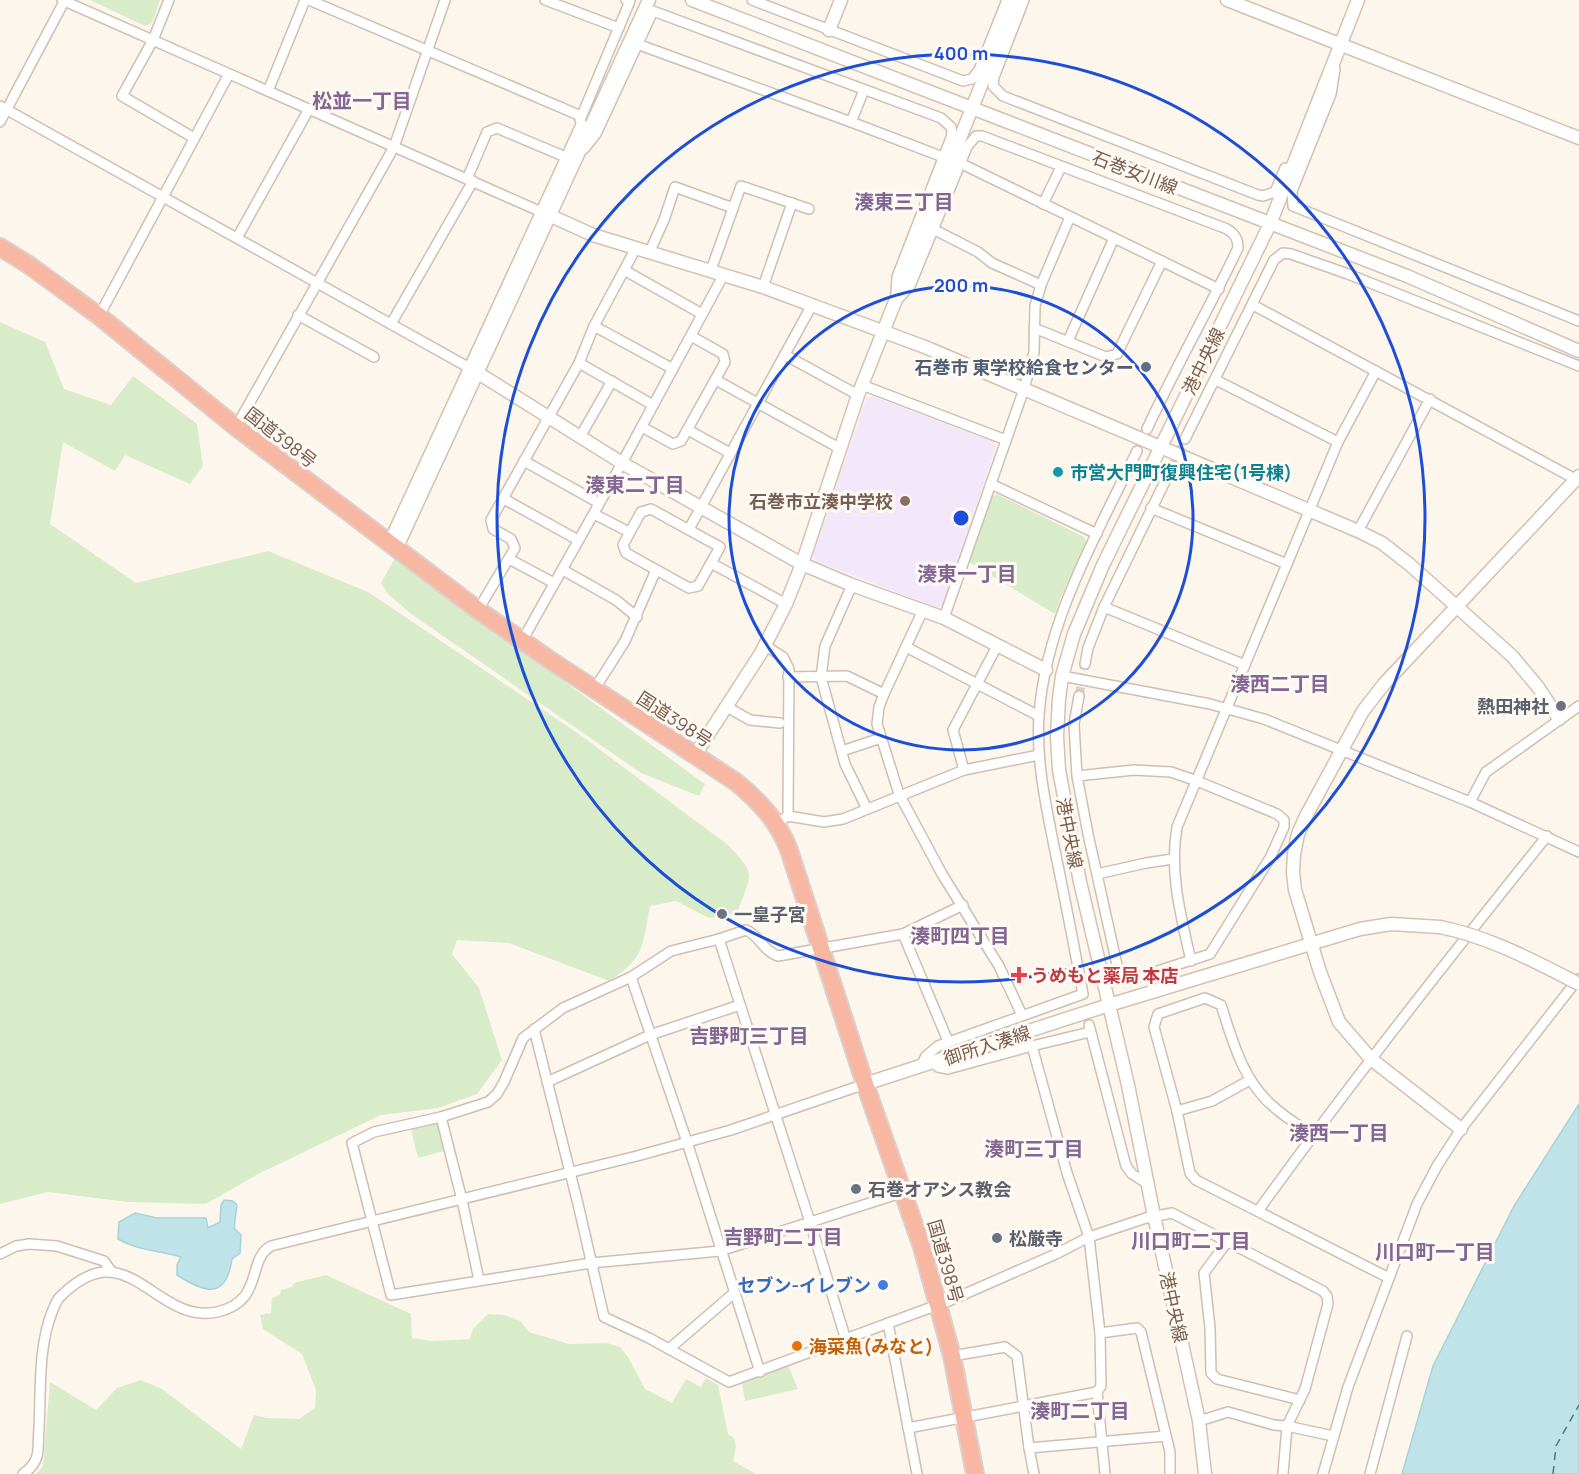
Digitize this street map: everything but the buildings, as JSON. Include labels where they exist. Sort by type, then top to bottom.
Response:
[{"type":"highway","name":"国道398号","points":[[0,247],[29,265],[99,316],[236,427],[478,610],[594,690],[736,782],[782,819],[789,850],[865,1084],[922,1246],[952,1356],[975,1474]]},
{"type":"street","points":[[0,122],[3,108],[64,0],[593,235],[763,287],[926,347],[1358,531],[1382,543],[1409,564],[1512,656],[1538,687],[1559,719]]},
{"type":"street","points":[[169,0],[153,40],[122,96],[194,138]]},
{"type":"street","points":[[268,91],[307,0],[581,116]]},
{"type":"street","points":[[236,427],[394,147],[445,0]]},
{"type":"street","points":[[545,0],[619,28]]},
{"type":"street","points":[[572,155],[575,131],[630,2],[626,0]]},
{"type":"street","points":[[393,544],[547,214],[641,0]]},
{"type":"street","points":[[572,155],[649,0]]},
{"type":"street","name":"石巻女川線","points":[[692,0],[1407,276],[1577,350]]},
{"type":"street","points":[[752,0],[959,80],[967,81],[972,79],[979,70],[1007,0]]},
{"type":"street","points":[[829,30],[841,0]]},
{"type":"street","points":[[695,755],[766,646],[786,604],[802,564],[860,390],[1015,0]]},
{"type":"street","points":[[1024,0],[994,77],[993,86],[996,91],[1003,96],[1258,195],[1269,195],[1275,192],[1320,80],[1329,75]]},
{"type":"street","points":[[1227,0],[1579,138]]},
{"type":"street","name":"港中央線","points":[[1205,1474],[1199,1421],[1128,1085],[1080,882],[1059,770],[1057,736],[1062,676],[1074,634],[1099,575],[1270,224],[1358,0]]},
{"type":"street","points":[[572,155],[596,134],[653,10],[947,122],[951,127],[952,135],[897,277],[896,301]]},
{"type":"street","points":[[637,44],[943,157]]},
{"type":"street","points":[[1336,57],[1331,94],[1292,191],[1293,206],[1579,321]]},
{"type":"street","points":[[99,316],[229,74]]},
{"type":"street","points":[[851,122],[864,90]]},
{"type":"street","points":[[3,108],[474,371],[622,463],[802,564],[852,585],[944,618],[1046,670]]},
{"type":"street","points":[[237,238],[309,109]]},
{"type":"street","points":[[391,324],[470,180],[487,132],[496,128],[572,155]]},
{"type":"street","points":[[896,301],[910,286],[960,163],[973,138],[982,136],[1232,232],[1238,241],[1238,248],[1147,429]]},
{"type":"street","points":[[960,163],[1219,289]]},
{"type":"street","points":[[1043,204],[1061,167]]},
{"type":"street","points":[[711,270],[741,186],[809,209]]},
{"type":"street","points":[[650,251],[675,187],[733,208]]},
{"type":"street","points":[[763,287],[792,203]]},
{"type":"street","points":[[944,618],[1024,389],[1034,352],[1035,306],[1041,285],[1070,217]]},
{"type":"street","points":[[933,229],[978,252],[992,263],[1041,285]]},
{"type":"street","points":[[1068,341],[1114,237]]},
{"type":"street","points":[[478,610],[515,548],[511,539],[493,529],[491,520],[579,363],[594,326],[636,248]]},
{"type":"street","points":[[1185,439],[1274,260],[1283,254],[1291,254],[1348,274],[1579,366]]},
{"type":"street","points":[[1034,328],[1106,357],[1117,354],[1162,261]]},
{"type":"street","points":[[624,270],[702,314]]},
{"type":"street","points":[[522,641],[642,427],[724,274]]},
{"type":"street","points":[[689,529],[812,305]]},
{"type":"street","points":[[1252,305],[1578,479],[1384,684],[1363,711],[1306,816],[1298,834],[1294,854],[1295,890],[1320,972],[1339,1022],[1371,1059],[1461,1129]]},
{"type":"street","points":[[298,315],[374,357]]},
{"type":"street","points":[[594,326],[673,369]]},
{"type":"street","points":[[642,427],[673,444],[681,441],[716,380],[725,362],[723,354],[691,336]]},
{"type":"street","points":[[785,355],[860,390],[1006,440]]},
{"type":"street","points":[[579,363],[653,405]]},
{"type":"street","points":[[1191,961],[1177,896],[1173,859],[1177,827],[1338,442],[1376,371]]},
{"type":"street","points":[[716,380],[839,448]]},
{"type":"street","points":[[1216,380],[1338,442]]},
{"type":"street","points":[[580,437],[612,381]]},
{"type":"street","points":[[1358,531],[1430,399]]},
{"type":"street","points":[[688,430],[730,453]]},
{"type":"street","points":[[1137,451],[1065,607],[1051,647],[1039,716],[1041,779],[1084,997],[1022,1015],[948,1041],[932,1049],[927,1064],[948,1069],[1090,1029],[1126,1166],[1132,1174],[1148,1184]]},
{"type":"street","points":[[524,461],[599,503]]},
{"type":"street","points":[[1084,664],[1104,607],[1172,467]]},
{"type":"street","points":[[991,484],[1097,534]]},
{"type":"street","points":[[504,499],[578,540]]},
{"type":"street","points":[[1152,508],[1287,564]]},
{"type":"street","points":[[651,509],[720,547],[698,586],[688,588],[626,553],[623,544],[629,532],[641,512],[651,509]]},
{"type":"street","points":[[594,514],[629,532]]},
{"type":"street","points":[[509,559],[554,584]]},
{"type":"street","points":[[711,563],[786,604]]},
{"type":"street","points":[[563,570],[616,600],[637,616]]},
{"type":"street","points":[[594,690],[625,641],[656,570]]},
{"type":"street","points":[[852,585],[825,646],[821,677],[845,764],[867,809]]},
{"type":"street","points":[[1104,607],[1245,665]]},
{"type":"street","points":[[923,610],[884,694],[877,717],[881,738],[899,794],[942,874],[999,966],[1022,1015]]},
{"type":"street","points":[[766,646],[783,657],[789,669],[782,819],[824,822],[843,819],[899,794],[964,770],[1039,756]]},
{"type":"street","points":[[964,770],[954,730],[997,646]]},
{"type":"street","points":[[906,647],[1039,716]]},
{"type":"street","points":[[788,677],[847,676],[884,694]]},
{"type":"street","points":[[1062,676],[1264,718],[1470,802],[1579,852]]},
{"type":"street","points":[[1077,776],[1134,770],[1171,772],[1277,814],[1284,820],[1284,827],[1270,858],[1210,954],[1130,980],[1119,974],[1077,776],[1074,724],[1079,696]]},
{"type":"street","points":[[1470,802],[1486,772],[1579,706]]},
{"type":"street","points":[[726,707],[750,720],[780,723]]},
{"type":"street","points":[[842,751],[881,738]]},
{"type":"street","points":[[1258,1211],[1427,984],[1547,836]]},
{"type":"street","points":[[1098,874],[1146,862],[1173,859]]},
{"type":"street","points":[[904,1192],[720,1251],[591,1263],[391,1295],[352,1143],[374,1132],[441,1118],[488,1102],[497,1094],[504,1082],[523,1038],[563,1008],[631,977],[671,951],[746,930],[750,931],[766,951],[778,956],[903,934],[963,905]]},
{"type":"street","name":"御所入湊線","points":[[865,1084],[1109,1005],[1312,943],[1360,929],[1391,924],[1440,927],[1464,932],[1497,944],[1579,984]]},
{"type":"street","points":[[903,934],[948,1041]]},
{"type":"street","points":[[719,939],[846,1340]]},
{"type":"street","points":[[631,977],[687,1142],[760,1372]]},
{"type":"street","points":[[1323,1474],[1348,1387],[1417,1204],[1437,1166],[1461,1129],[1579,977]]},
{"type":"street","points":[[1313,1135],[1274,1108],[1250,1080],[1237,1054],[1221,1005],[1205,998],[1158,1014],[1154,1027],[1177,1111],[1190,1173],[1196,1179],[1389,1278]]},
{"type":"street","points":[[547,1082],[650,1035],[740,1005]]},
{"type":"street","points":[[534,1029],[604,1317],[729,1382],[938,1305],[1056,1254],[1089,1237],[1165,1213],[1178,1216],[1323,1291],[1327,1296],[1328,1304],[1305,1389],[1287,1426],[1283,1474]]},
{"type":"street","points":[[908,1428],[1096,1392],[1101,1386],[1100,1333],[1089,1237],[1067,1173],[1032,1046]]},
{"type":"street","points":[[1177,1111],[1212,1101],[1250,1080]]},
{"type":"street","points":[[0,1254],[15,1246],[29,1244],[57,1246],[104,1261],[111,1271],[145,1286],[171,1304],[185,1310],[197,1313],[216,1312],[233,1306],[244,1298],[262,1254],[268,1247],[373,1219],[462,1200],[731,1130],[865,1084]]},
{"type":"street","points":[[441,1118],[479,1280]]},
{"type":"street","points":[[1227,1242],[1204,1273],[1210,1328],[1211,1373],[1216,1379],[1300,1400]]},
{"type":"street","points":[[23,1474],[37,1458],[42,1356],[49,1320],[58,1299],[69,1288],[90,1276],[111,1271]]},
{"type":"street","points":[[669,1349],[734,1293]]},
{"type":"street","points":[[888,1323],[916,1474]]},
{"type":"street","points":[[1100,1333],[1137,1328],[1141,1332],[1170,1452],[1170,1474]]},
{"type":"street","points":[[1370,1474],[1407,1336]]},
{"type":"street","points":[[952,1356],[1005,1347],[1017,1356],[1034,1474]]},
{"type":"street","points":[[1096,1392],[1105,1474]]},
{"type":"street","points":[[1199,1421],[1228,1413],[1274,1425],[1333,1436]]},
{"type":"street","points":[[1029,1448],[1166,1436]]},
{"type":"shaded area","name":"石巻市立湊中学校","points":[[872,396],[994,442],[996,447],[943,605],[938,608],[815,561],[813,555],[866,398]]},
{"type":"green space","points":[[90,0],[160,0],[152,23],[145,26]]},
{"type":"green space","points":[[0,322],[45,342],[64,389],[111,405],[133,376],[197,424],[203,466],[190,484],[125,455],[115,471],[63,442],[50,524],[136,583],[268,551],[368,592],[579,734],[728,845],[744,863],[749,876],[737,913],[709,918],[676,901],[650,906],[640,950],[630,965],[609,981],[509,943],[457,940],[452,954],[479,988],[502,1060],[477,1094],[438,1108],[381,1115],[258,1174],[206,1204],[128,1202],[48,1192],[0,1204]]},
{"type":"green space","points":[[997,494],[1084,537],[1086,542],[1055,614],[969,562],[991,497]]},
{"type":"green space","points":[[395,558],[705,784],[699,796],[641,773],[410,613],[388,594],[381,583]]},
{"type":"green space","points":[[437,1123],[444,1151],[418,1158],[411,1129]]},
{"type":"green space","points":[[326,1275],[411,1314],[412,1338],[432,1341],[470,1339],[473,1329],[488,1314],[504,1315],[520,1321],[529,1332],[569,1344],[607,1343],[620,1347],[645,1389],[672,1403],[686,1379],[701,1387],[706,1378],[718,1385],[728,1434],[734,1438],[736,1447],[733,1461],[756,1474],[36,1474],[43,1466],[50,1382],[96,1410],[117,1388],[141,1380],[162,1389],[241,1449],[254,1415],[267,1418],[299,1419],[315,1408],[316,1390],[302,1354],[263,1329],[260,1315],[271,1313],[272,1298],[280,1295],[281,1290],[292,1287],[294,1283]]},
{"type":"green space","points":[[788,1365],[798,1389],[745,1401],[742,1384]]},
{"type":"water","points":[[1579,1104],[1579,1474],[1402,1474],[1433,1366],[1514,1206]]},
{"type":"water","points":[[224,1200],[233,1201],[237,1205],[234,1228],[241,1235],[240,1253],[232,1259],[225,1281],[219,1287],[205,1289],[177,1275],[177,1265],[181,1257],[141,1248],[118,1239],[119,1222],[135,1213],[157,1218],[206,1218],[208,1228],[220,1222],[221,1205]]},
{"type":"ferry route","points":[[1553,1474],[1556,1446],[1579,1405]]},
{"type":"tunnel","points":[[1172,467],[1185,439]]},
{"type":"tunnel","points":[[1079,696],[1085,664]]},
{"type":"place","name":"石巻市 東学校給食センター","points":[[1146,367]]},
{"type":"place","name":"市営大門町復興住宅(1号棟)","points":[[1058,472]]},
{"type":"place","name":"石巻市立湊中学校","points":[[905,501]]},
{"type":"place","name":"熱田神社","points":[[1561,706]]},
{"type":"place","name":"一皇子宮","points":[[722,914]]},
{"type":"place","name":"うめもと薬局 本店","points":[[1019,975]]},
{"type":"place","name":"石巻オアシス教会","points":[[856,1189]]},
{"type":"place","name":"松厳寺","points":[[997,1238]]},
{"type":"place","name":"セブン-イレブン","points":[[883,1285]]},
{"type":"place","name":"海菜魚(みなと)","points":[[797,1346]]},
{"type":"district","name":"松並一丁目","points":[[362,100]]},
{"type":"district","name":"湊東三丁目","points":[[904,201]]},
{"type":"district","name":"湊東二丁目","points":[[635,484]]},
{"type":"district","name":"湊東一丁目","points":[[967,573]]},
{"type":"district","name":"湊西二丁目","points":[[1280,683]]},
{"type":"district","name":"湊町四丁目","points":[[960,935]]},
{"type":"district","name":"吉野町三丁目","points":[[749,1035]]},
{"type":"district","name":"湊西一丁目","points":[[1339,1132]]},
{"type":"district","name":"湊町三丁目","points":[[1034,1148]]},
{"type":"district","name":"吉野町二丁目","points":[[783,1236]]},
{"type":"district","name":"川口町二丁目","points":[[1191,1240]]},
{"type":"district","name":"川口町一丁目","points":[[1435,1251]]},
{"type":"district","name":"湊町二丁目","points":[[1080,1410]]}]
